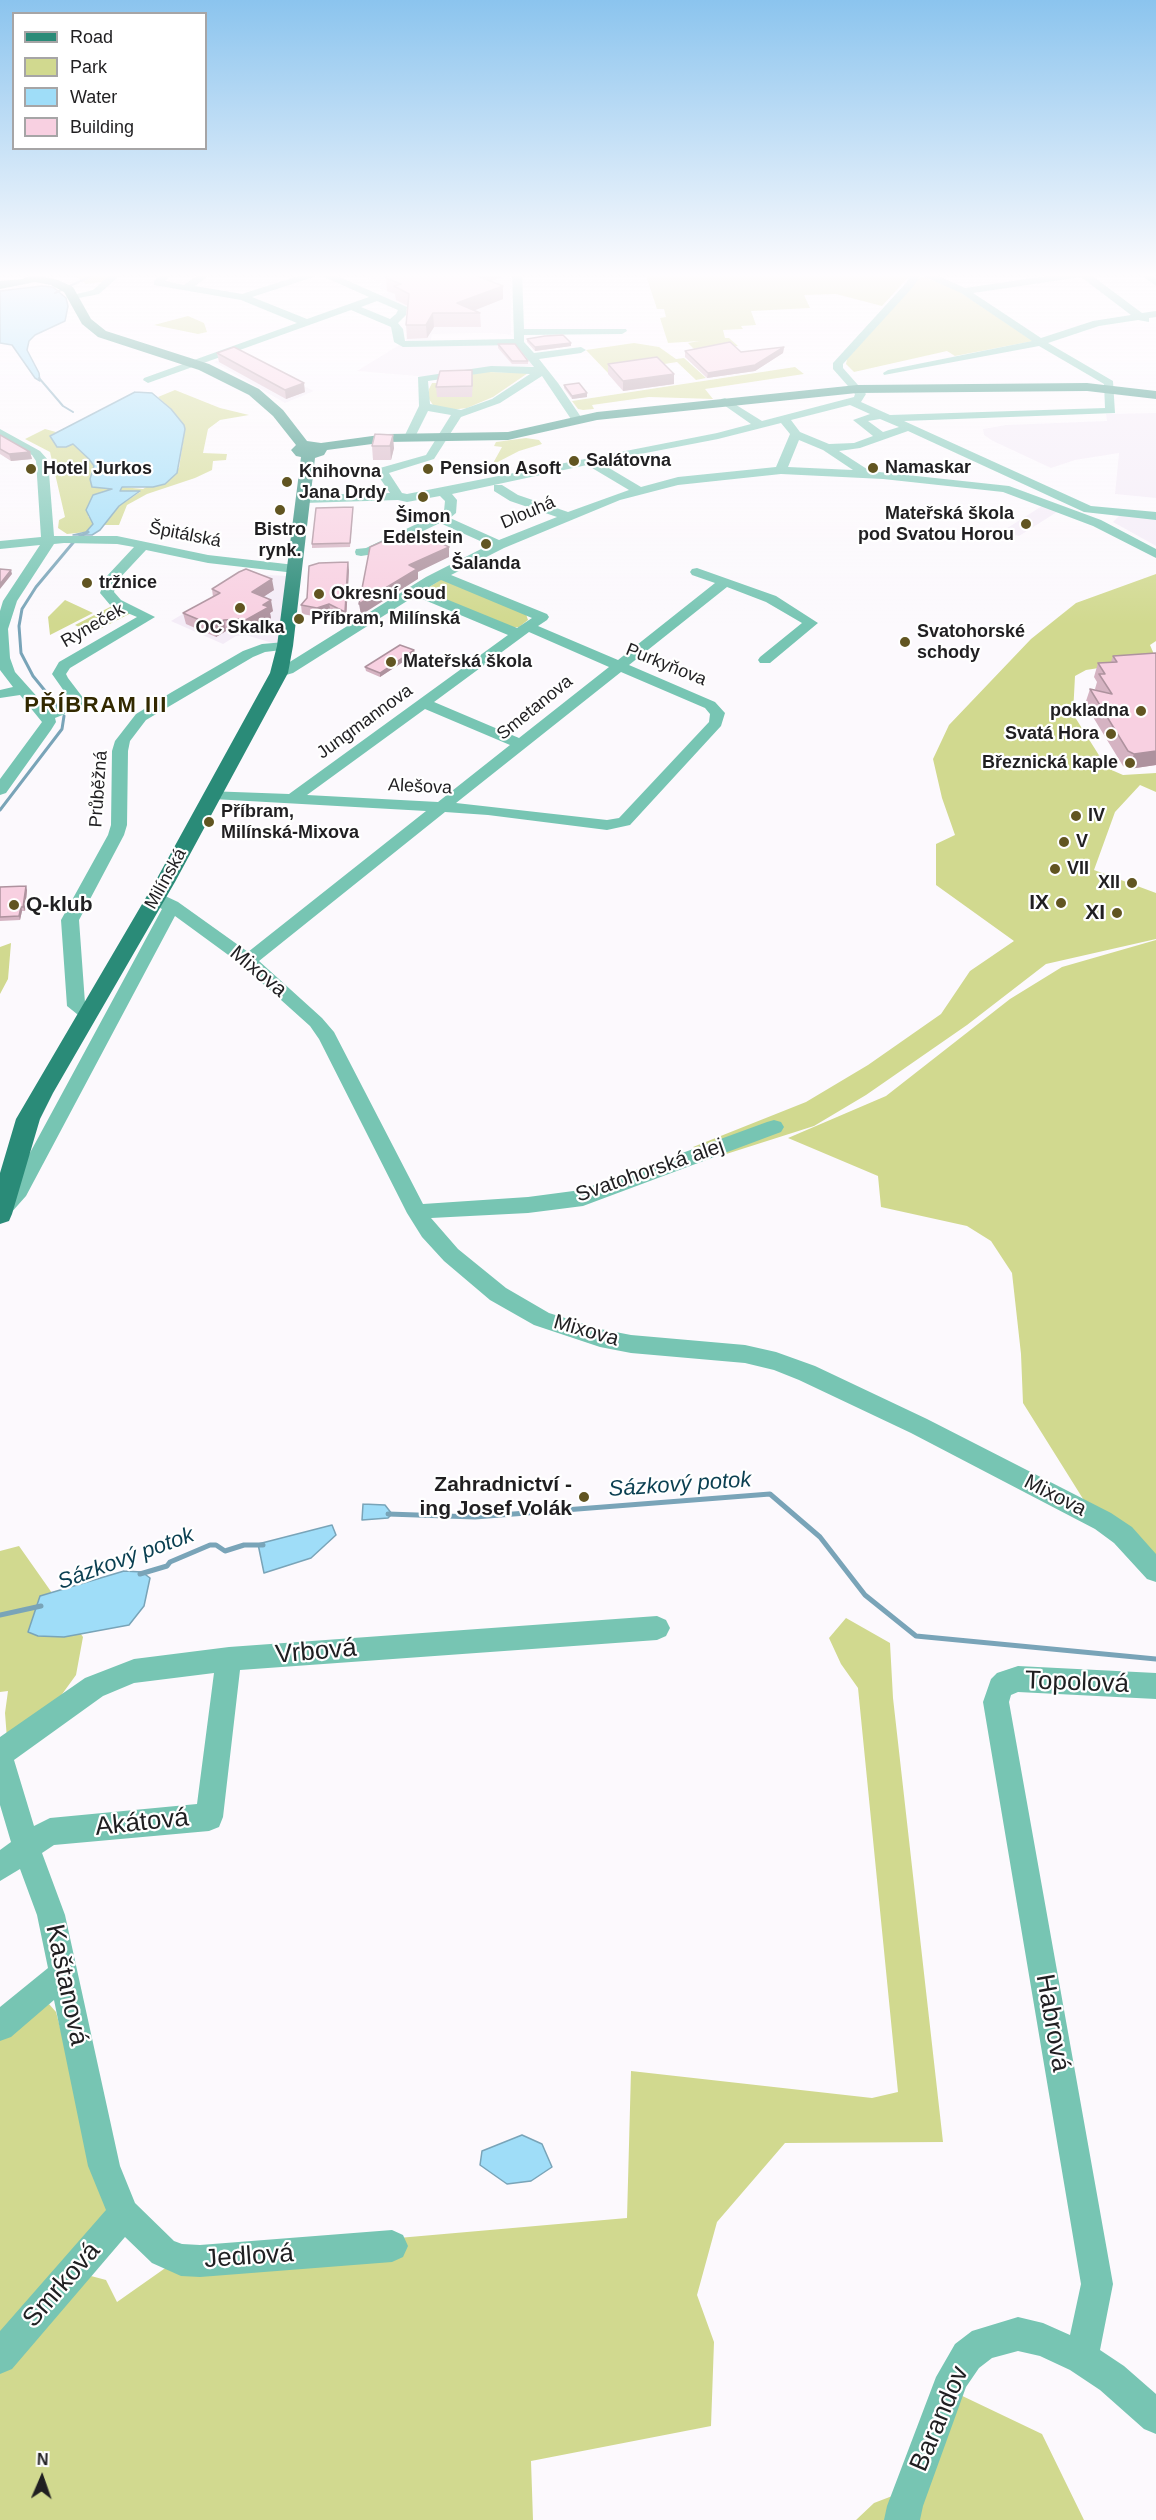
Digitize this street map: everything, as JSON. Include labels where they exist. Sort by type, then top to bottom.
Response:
[{"type":"main road","points":[[250,390],[265,400],[311,449],[358,440],[444,434],[508,435],[587,418],[724,401],[1051,390]]},
{"type":"main road","points":[[1121,390],[1156,395]]},
{"type":"main road","name":"Milínská","points":[[2,1211],[28,1119],[41,1093],[89,1012],[164,902],[213,794],[279,673],[285,646],[311,449]]},
{"type":"street","points":[[410,437],[425,406],[422,390]]},
{"type":"street","points":[[398,496],[399,494],[383,474],[387,468],[421,461],[432,456],[455,416],[496,402],[515,390]]},
{"type":"street","points":[[560,390],[587,418]]},
{"type":"street","points":[[851,390],[854,395],[885,417]]},
{"type":"street","points":[[827,448],[856,446],[882,437],[909,423],[1109,412],[1111,411],[1110,390]]},
{"type":"street","points":[[718,436],[854,395]]},
{"type":"street","points":[[724,401],[759,424]]},
{"type":"street","points":[[425,406],[461,413]]},
{"type":"street","points":[[882,437],[859,420],[885,417],[909,423],[1088,508],[1156,516]]},
{"type":"street","points":[[783,418],[794,433]]},
{"type":"street","points":[[781,470],[794,433]]},
{"type":"street","points":[[304,499],[398,496],[407,498],[444,493],[718,436],[794,433],[827,448],[868,474]]},
{"type":"street","points":[[0,790],[49,722],[47,716],[8,673],[3,658],[1,629],[10,601],[36,564],[48,541],[42,460],[36,453],[3,436]]},
{"type":"street","points":[[590,462],[637,490]]},
{"type":"street","name":"Dlouhá","points":[[279,673],[288,670],[440,575],[499,545],[637,490],[678,481],[781,470],[868,474],[1005,489]]},
{"type":"street","points":[[1005,489],[1027,481]]},
{"type":"street","points":[[493,484],[514,498],[568,516]]},
{"type":"street","points":[[1005,489],[1097,523],[1156,554]]},
{"type":"street","points":[[361,552],[369,551],[445,516],[451,501],[444,493]]},
{"type":"street","points":[[1097,523],[1110,511]]},
{"type":"street","points":[[445,516],[499,545]]},
{"type":"street","name":"Špitálská","points":[[0,545],[92,539],[143,545],[208,559],[295,569]]},
{"type":"street","name":"Ryneček","points":[[47,716],[80,703],[61,679],[59,674],[64,665],[148,617],[116,603],[110,598],[107,589],[117,572],[143,545]]},
{"type":"street","points":[[697,572],[771,599],[811,623],[765,660]]},
{"type":"street","name":"Jungmannova","points":[[293,798],[542,617],[440,575]]},
{"type":"street","name":"Smetanova","points":[[248,961],[725,582]]},
{"type":"street","name":"Purkyňova","points":[[414,591],[524,630],[716,709],[719,717],[716,723],[624,822]]},
{"type":"street","name":"Průběžná","points":[[89,1012],[76,1006],[70,920],[116,835],[120,751],[123,741],[141,717],[177,695],[256,650],[285,646]]},
{"type":"street","points":[[0,694],[22,690]]},
{"type":"street","points":[[424,703],[521,744]]},
{"type":"street","name":"Alešova","points":[[213,794],[542,815],[607,825],[624,822]]},
{"type":"street","points":[[2,1211],[18,1191],[114,1013],[164,902]]},
{"type":"street","name":"Mixova","points":[[164,902],[248,961],[316,1022],[327,1036],[417,1213],[429,1231],[451,1255],[481,1281],[508,1300],[542,1319],[600,1338],[631,1344],[745,1354],[776,1360],[807,1373],[1088,1513],[1123,1535],[1156,1571]]},
{"type":"street","points":[[89,1012],[114,1013]]},
{"type":"street","name":"Svatohorská alej","points":[[417,1213],[430,1210],[528,1205],[583,1198],[774,1127]]},
{"type":"street","name":"Vrbová","points":[[0,1753],[86,1692],[113,1677],[134,1671],[229,1659],[657,1628]]},
{"type":"street","name":"Akátová","points":[[0,1868],[26,1847],[51,1832],[209,1817],[229,1659]]},
{"type":"street","name":"Topolová","points":[[1000,1689],[1006,1682],[1018,1679],[1156,1686]]},
{"type":"street","name":"Habrová","points":[[1000,1689],[996,1702],[1097,2284],[1082,2358]]},
{"type":"street","name":"Kaštanová","points":[[0,1759],[26,1847],[51,1914],[104,2166],[124,2214]]},
{"type":"street","points":[[0,2025],[63,1974]]},
{"type":"street","name":"Jedlová","points":[[124,2214],[163,2252],[181,2260],[200,2261],[392,2246]]},
{"type":"street","name":"Smrková","points":[[0,2357],[124,2214]]},
{"type":"street","name":"Barandov","points":[[902,2520],[905,2506],[953,2377],[967,2356],[984,2343],[1018,2334],[1043,2340],[1082,2358],[1113,2378],[1156,2417]]},
{"type":"shaded area","points":[[262,390],[314,391],[285,403]]},
{"type":"shaded area","points":[[1156,413],[1156,498],[1115,494],[1119,453],[1075,460],[1051,468],[993,441],[984,435],[983,429],[1006,425],[1107,421],[1106,414]]},
{"type":"shaded area","name":"Mateřská škola pod Svatou Horou","points":[[1042,506],[1057,512],[1019,536],[1001,532]]},
{"type":"shaded area","points":[[1120,515],[1156,519],[1156,546],[1113,522]]},
{"type":"shaded area","points":[[250,574],[288,576],[279,645],[246,635],[236,636],[223,644],[171,621]]},
{"type":"green space","points":[[175,390],[220,408],[249,415],[220,420],[208,429],[203,453],[227,454],[226,460],[213,461],[212,470],[195,478],[147,494],[127,505],[119,525],[104,525],[119,506],[140,492],[120,491],[122,487],[143,489],[179,468],[185,429],[171,409],[158,397]]},
{"type":"green space","points":[[429,390],[504,390],[467,408],[450,410],[433,405],[429,399]]},
{"type":"green space","points":[[647,390],[705,390],[713,399],[649,397],[592,405],[594,409],[583,410],[578,409],[572,401]]},
{"type":"green space","points":[[45,429],[56,432],[50,436],[68,445],[73,444],[94,466],[90,479],[112,489],[88,516],[94,524],[86,532],[67,534],[58,528],[59,520],[65,517],[50,452],[25,439]]},
{"type":"green space","points":[[526,438],[539,440],[542,444],[519,451],[492,465],[502,447],[494,446],[496,442]]},
{"type":"green space","points":[[1156,574],[1156,641],[1150,645],[1156,659],[1086,670],[1075,676],[1073,714],[1107,768],[1123,775],[1156,773],[1156,792],[1140,785],[1115,812],[1094,870],[1156,893],[1156,939],[1046,964],[967,1025],[866,1095],[814,1126],[720,1156],[693,1147],[806,1102],[868,1065],[941,1014],[970,971],[1014,941],[936,885],[936,844],[955,835],[942,798],[933,759],[949,725],[1031,639],[1076,603]]},
{"type":"green space","points":[[445,577],[526,614],[528,620],[519,627],[512,628],[420,593]]},
{"type":"green space","points":[[65,600],[93,613],[50,635],[48,617]]},
{"type":"green space","points":[[114,605],[131,613],[92,633],[75,625]]},
{"type":"green space","points":[[1156,940],[1156,1567],[1085,1502],[1023,1403],[1021,1354],[1012,1273],[991,1241],[967,1226],[881,1207],[878,1176],[788,1138],[886,1096],[1010,999],[1062,967]]},
{"type":"green space","points":[[11,943],[8,979],[0,994],[0,947]]},
{"type":"green space","points":[[19,1546],[83,1637],[76,1675],[60,1697],[7,1739],[5,1713],[8,1691],[0,1692],[0,1551]]},
{"type":"green space","points":[[846,1618],[890,1643],[893,1698],[943,2142],[785,2143],[717,2222],[697,2295],[714,2342],[711,2426],[531,2461],[533,2520],[0,2520],[0,2372],[91,2276],[106,2280],[117,2302],[181,2257],[627,2218],[631,2071],[872,2098],[898,2092],[858,1688],[841,1664],[829,1638]]},
{"type":"green space","points":[[49,2004],[56,2012],[106,2202],[107,2214],[0,2349],[0,2038]]},
{"type":"green space","points":[[954,2392],[1042,2434],[1084,2520],[856,2520],[874,2503],[913,2488]]},
{"type":"water","points":[[135,392],[152,393],[171,409],[184,425],[177,473],[165,484],[153,487],[122,487],[120,491],[140,491],[119,506],[100,530],[92,535],[73,535],[86,532],[93,524],[86,510],[93,495],[112,489],[92,487],[90,479],[94,466],[89,459],[73,444],[57,447],[50,436]]},
{"type":"water","points":[[363,1504],[385,1505],[392,1514],[388,1518],[362,1520]]},
{"type":"water","points":[[332,1525],[336,1535],[311,1558],[264,1573],[258,1544]]},
{"type":"water","points":[[124,1571],[142,1572],[150,1578],[144,1606],[129,1625],[64,1637],[38,1636],[28,1632],[40,1596]]},
{"type":"water","points":[[522,2135],[542,2144],[552,2167],[531,2181],[507,2184],[480,2165],[482,2151]]},
{"type":"building","points":[[567,390],[584,390],[587,393],[572,396]]},
{"type":"building","points":[[375,434],[393,435],[390,446],[372,446]]},
{"type":"building","points":[[0,435],[30,452],[9,454],[0,449]]},
{"type":"building","points":[[353,507],[350,543],[312,544],[316,508]]},
{"type":"building","points":[[423,534],[449,547],[409,565],[417,569],[359,604],[370,547],[397,535]]},
{"type":"building","points":[[348,562],[345,612],[329,604],[317,608],[301,605],[307,598],[309,566],[319,563]]},
{"type":"building","points":[[0,569],[11,570],[0,584]]},
{"type":"building","name":"OC Skalka","points":[[246,569],[272,579],[252,592],[271,600],[263,605],[269,607],[244,621],[224,620],[214,626],[183,613],[220,593],[212,589]]},
{"type":"building","name":"Mateřská škola","points":[[400,645],[414,650],[380,673],[365,667]]},
{"type":"building","points":[[1156,653],[1156,751],[1134,754],[1128,751],[1090,689],[1112,694],[1099,674],[1105,674],[1098,663],[1117,662],[1113,656]]},
{"type":"building","name":"Q-klub","points":[[26,886],[23,907],[21,907],[19,916],[0,917],[0,887]]},
{"type":"waterway","points":[[49,390],[63,406],[73,412]]},
{"type":"waterway","points":[[59,708],[33,676],[21,653],[19,626],[22,609],[36,587],[77,538],[88,532]]},
{"type":"waterway","points":[[0,810],[62,729],[64,716]]},
{"type":"waterway","name":"Sázkový potok","points":[[388,1514],[475,1517],[770,1494],[820,1537],[865,1595],[916,1636],[1156,1659]]},
{"type":"waterway","name":"Sázkový potok","points":[[140,1574],[167,1566],[170,1562],[210,1545],[216,1545],[225,1551],[244,1545],[263,1545]]},
{"type":"waterway","name":"Sázkový potok","points":[[0,1615],[41,1606]]},
{"type":"place","name":"Salátovna","points":[[574,461]]},
{"type":"place","name":"Namaskar","points":[[873,468]]},
{"type":"place","name":"Hotel Jurkos","points":[[31,469]]},
{"type":"place","name":"Pension Asoft","points":[[428,469]]},
{"type":"place","name":"Knihovna Jana Drdy","points":[[287,482]]},
{"type":"place","name":"Šimon Edelstein","points":[[423,497]]},
{"type":"place","name":"Bistro rynk.","points":[[280,510]]},
{"type":"place","name":"Mateřská škola pod Svatou Horou","points":[[1026,524]]},
{"type":"place","name":"Šalanda","points":[[486,544]]},
{"type":"place","name":"tržnice","points":[[87,583]]},
{"type":"place","name":"Okresní soud","points":[[319,594]]},
{"type":"place","name":"OC Skalka","points":[[240,608]]},
{"type":"place","name":"Příbram, Milínská","points":[[299,619]]},
{"type":"place","name":"Svatohorské schody","points":[[905,642]]},
{"type":"place","name":"Mateřská škola","points":[[391,662]]},
{"type":"place","name":"pokladna","points":[[1141,711]]},
{"type":"place","name":"Svatá Hora","points":[[1111,734]]},
{"type":"place","name":"Březnická kaple","points":[[1130,763]]},
{"type":"place","name":"IV","points":[[1076,816]]},
{"type":"place","name":"Příbram, Milínská-Mixova","points":[[209,822]]},
{"type":"place","name":"V","points":[[1064,842]]},
{"type":"place","name":"VII","points":[[1055,869]]},
{"type":"place","name":"XII","points":[[1132,883]]},
{"type":"place","name":"IX","points":[[1061,903]]},
{"type":"place","name":"Q-klub","points":[[14,905]]},
{"type":"place","name":"XI","points":[[1117,913]]},
{"type":"place","name":"Zahradnictví - ing Josef Volák","points":[[584,1497]]},
{"type":"district","name":"PŘÍBRAM III","points":[[96,706]]}]
